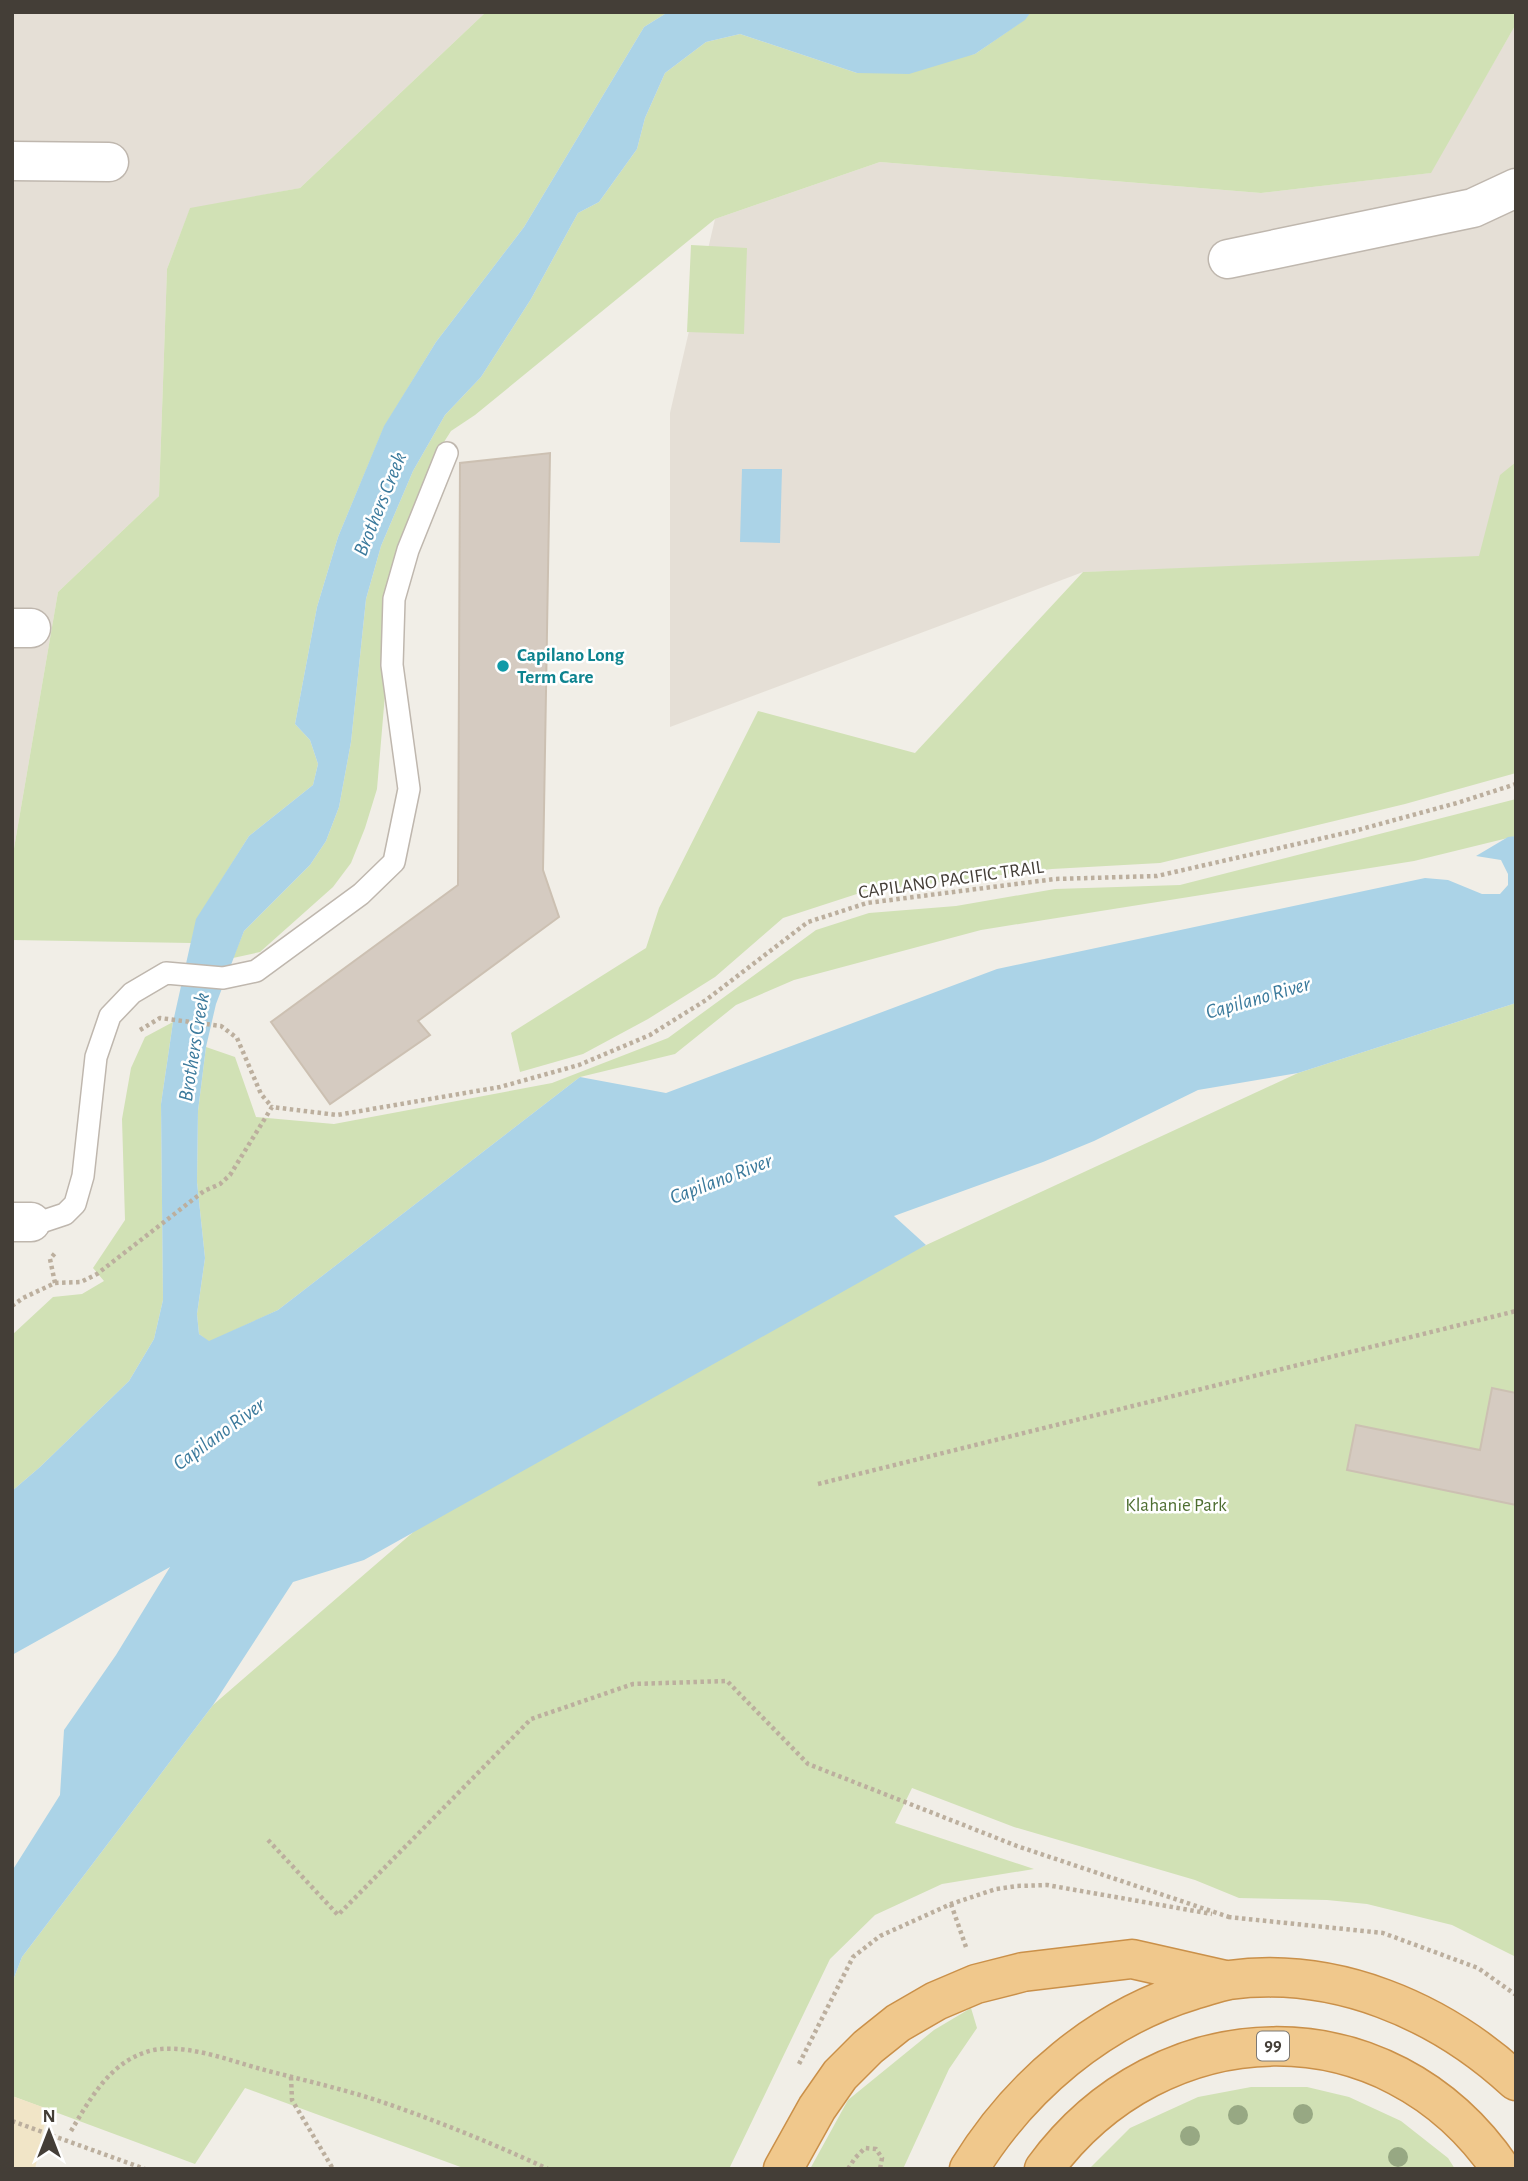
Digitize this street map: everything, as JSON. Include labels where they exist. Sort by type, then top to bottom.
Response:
[{"type":"highway","points":[[783,2169],[817,2108],[840,2075],[868,2047],[898,2023],[936,2001],[976,1984],[1023,1972],[1132,1959],[1227,1980]]},
{"type":"highway","points":[[969,2169],[1005,2118],[1044,2078],[1089,2040],[1139,2010],[1227,1980],[1301,1980],[1344,1985],[1384,1998],[1420,2013],[1456,2033],[1488,2055],[1516,2081]]},
{"type":"highway","name":"99","points":[[1044,2169],[1087,2123],[1125,2091],[1170,2067],[1216,2051],[1266,2045],[1317,2049],[1367,2061],[1411,2082],[1452,2111],[1486,2147],[1501,2169]]},
{"type":"street","points":[[12,161],[109,162]]},
{"type":"street","points":[[1228,259],[1473,208],[1516,188]]},
{"type":"lane","points":[[22,1222],[44,1221],[65,1214],[75,1204],[83,1176],[96,1058],[110,1016],[132,993],[166,974],[221,978],[256,971],[361,894],[394,862],[409,789],[393,665],[394,599],[408,550],[447,453]]},
{"type":"path","name":"CAPILANO PACIFIC TRAIL","points":[[272,1107],[337,1115],[500,1087],[579,1065],[650,1035],[706,1000],[808,922],[867,903],[1055,879],[1157,876],[1354,831],[1516,784]]},
{"type":"path","points":[[12,1306],[55,1283],[81,1282],[97,1275],[204,1191],[220,1184],[230,1175],[264,1115],[272,1107],[261,1094],[237,1038],[221,1026],[160,1018]]},
{"type":"path","points":[[818,1484],[1516,1311]]},
{"type":"path","points":[[268,1840],[338,1915],[531,1719],[633,1684],[727,1681],[808,1764],[1017,1846],[1229,1917]]},
{"type":"path","points":[[951,1904],[963,1938]]},
{"type":"path","points":[[71,2131],[115,2068],[148,2051],[165,2048],[200,2052],[383,2102],[480,2138],[548,2169]]},
{"type":"path","points":[[291,2077],[292,2099],[333,2169]]},
{"type":"path","points":[[12,2121],[145,2169]]},
{"type":"path","points":[[848,2169],[864,2148],[876,2149],[882,2158],[880,2169]]},
{"type":"shaded area","points":[[12,12],[486,12],[300,188],[190,209],[167,269],[159,496],[58,592],[12,860]]},
{"type":"shaded area","points":[[1516,24],[1516,557],[1083,572],[670,727],[670,413],[715,219],[880,162],[1261,193],[1430,173]]},
{"type":"green space","points":[[486,12],[668,12],[644,27],[524,227],[436,342],[384,427],[338,537],[317,607],[295,724],[310,740],[318,764],[313,785],[249,836],[197,919],[191,943],[12,940],[12,860],[58,592],[159,496],[167,269],[190,208],[300,188]]},
{"type":"green space","points":[[1031,12],[1516,12],[1516,24],[1431,173],[1261,193],[880,162],[715,219],[475,415],[451,431],[437,453],[418,495],[397,552],[377,789],[351,863],[333,887],[260,952],[233,958],[244,931],[310,865],[326,841],[339,807],[351,742],[366,599],[381,546],[413,471],[445,415],[481,377],[531,299],[578,213],[599,202],[637,149],[645,118],[665,73],[706,42],[740,34],[857,73],[975,54],[1024,20]]},
{"type":"green space","points":[[691,245],[747,248],[744,334],[687,332]]},
{"type":"green space","points":[[1516,462],[1516,773],[1405,804],[1160,863],[1052,869],[866,891],[783,918],[715,977],[648,1019],[583,1054],[520,1072],[511,1033],[646,948],[659,908],[758,711],[915,753],[1083,572],[1479,556],[1500,475]]},
{"type":"green space","points":[[1516,799],[1516,836],[1414,861],[981,930],[794,980],[736,1005],[675,1054],[580,1077],[278,1310],[209,1342],[199,1334],[197,1314],[205,1258],[197,1182],[198,1111],[206,1047],[235,1057],[256,1117],[334,1124],[552,1083],[668,1038],[816,930],[869,913],[956,906],[1055,889],[1180,885]]},
{"type":"green space","name":"Klahanie Park","points":[[1516,1003],[1516,1957],[1452,1925],[1367,1904],[1327,1900],[1239,1898],[1195,1880],[1014,1827],[912,1788],[895,1823],[1034,1869],[942,1884],[875,1915],[830,1959],[729,2169],[466,2169],[245,2088],[195,2164],[12,2096],[12,1983],[22,1957],[213,1705],[462,1490],[829,1290],[1298,1073]]},
{"type":"green space","points":[[173,1022],[161,1104],[163,1300],[154,1339],[129,1381],[12,1491],[12,1335],[53,1297],[82,1294],[104,1281],[93,1268],[125,1220],[122,1119],[131,1068],[145,1037]]},
{"type":"green space","points":[[971,2008],[977,2028],[949,2069],[903,2169],[810,2169],[848,2100],[934,2030]]},
{"type":"green space","points":[[1251,2087],[1307,2087],[1349,2097],[1401,2121],[1448,2158],[1455,2169],[1089,2169],[1130,2128],[1198,2097]]},
{"type":"sand","points":[[12,2096],[48,2109],[35,2169],[12,2169]]},
{"type":"water","points":[[668,12],[1031,12],[1025,20],[975,54],[909,74],[857,73],[740,34],[706,42],[665,73],[645,118],[637,149],[599,202],[578,213],[531,299],[481,377],[445,415],[413,471],[381,546],[366,599],[351,742],[339,807],[326,841],[310,865],[244,931],[216,1004],[206,1047],[198,1111],[197,1182],[205,1258],[197,1314],[199,1334],[209,1341],[278,1310],[580,1077],[666,1093],[997,969],[1425,878],[1448,880],[1482,894],[1500,894],[1508,885],[1508,874],[1501,860],[1476,856],[1508,837],[1516,836],[1516,1003],[1298,1073],[1198,1090],[1094,1141],[894,1216],[926,1245],[364,1560],[293,1582],[213,1705],[22,1957],[12,1983],[12,1871],[60,1795],[64,1730],[116,1655],[170,1567],[12,1655],[12,1491],[129,1381],[154,1339],[163,1300],[161,1104],[173,1022],[196,919],[249,836],[313,785],[318,764],[310,740],[295,724],[317,607],[338,537],[384,426],[436,342],[524,227],[644,27]]},
{"type":"water","points":[[742,469],[782,469],[780,543],[740,542]]},
{"type":"building","name":"Capilano Long Term Care","points":[[550,453],[543,870],[559,917],[418,1021],[430,1035],[330,1104],[271,1022],[458,885],[460,463]]},
{"type":"building","points":[[1492,1388],[1516,1393],[1516,1505],[1347,1470],[1356,1425],[1480,1450]]},
{"type":"place","name":"Capilano Long Term Care","points":[[503,666]]},
{"type":"water label","name":"Brothers Creek","points":[[380,504]]},
{"type":"water label","name":"Capilano River","points":[[1258,998]]},
{"type":"water label","name":"Brothers Creek","points":[[194,1047]]},
{"type":"water label","name":"Capilano River","points":[[721,1179]]},
{"type":"water label","name":"Capilano River","points":[[219,1434]]}]
